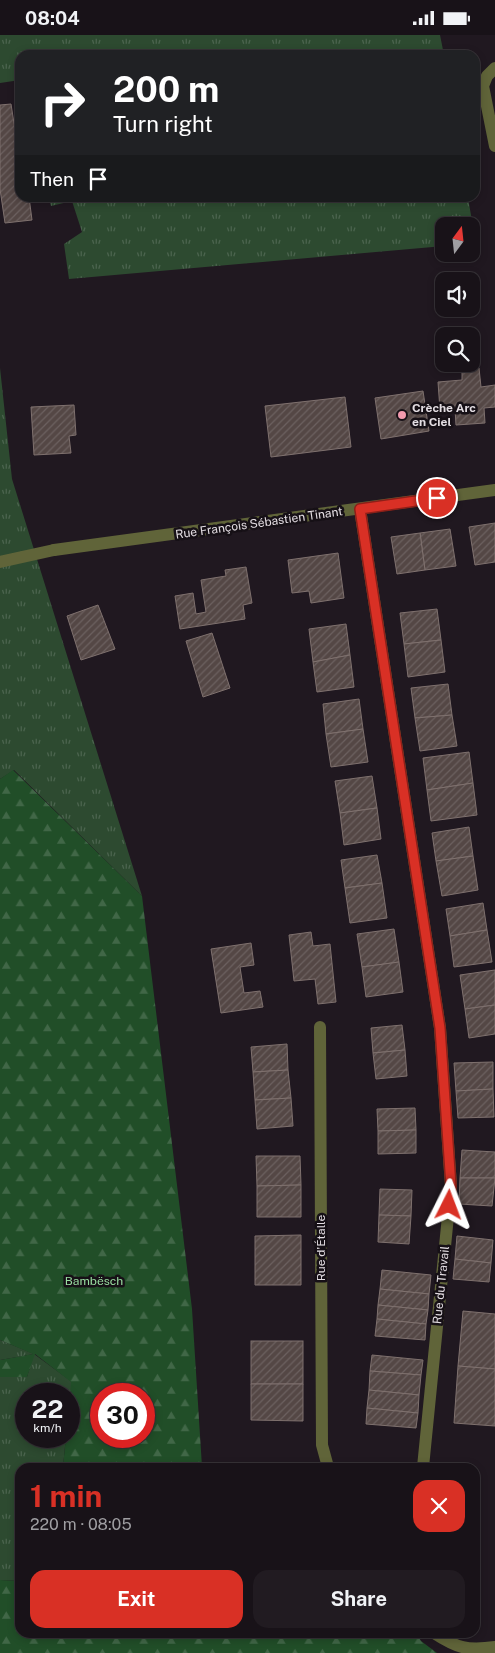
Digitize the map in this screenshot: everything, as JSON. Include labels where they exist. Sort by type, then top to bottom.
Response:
[{"type":"street","points":[[495,68],[487,76],[483,86],[495,146]]},
{"type":"street","name":"Rue François Sébastien Tinant","points":[[0,562],[54,550],[495,491]]},
{"type":"street","name":"Rue du Travail","points":[[360,509],[440,1028],[451,1186],[423,1463]]},
{"type":"street","name":"Rue d'Étalle","points":[[320,1027],[322,1445],[327,1463]]},
{"type":"street","points":[[442,1638],[451,1644],[476,1650],[495,1647]]},
{"type":"green space","points":[[0,35],[440,35],[443,50],[15,50],[15,81],[0,83]]},
{"type":"green space","points":[[50,202],[68,202],[51,206]]},
{"type":"green space","points":[[72,202],[469,202],[471,217],[435,217],[435,247],[69,279],[64,244],[82,232]]},
{"type":"green space","points":[[0,368],[12,479],[142,896],[14,770],[0,779]]},
{"type":"green space","name":"Bambësch","points":[[13,770],[142,896],[192,1309],[202,1463],[63,1463],[65,1448],[80,1448],[80,1383],[71,1383],[35,1354],[27,1377],[0,1377],[0,1360],[33,1354],[0,1340],[0,779]]},
{"type":"green space","points":[[0,1340],[34,1354],[0,1360]]},
{"type":"green space","points":[[34,1354],[72,1382],[15,1383],[15,1448],[65,1448],[63,1463],[15,1463],[15,1581],[0,1580],[0,1377],[27,1377]]},
{"type":"green space","points":[[0,1580],[15,1581],[15,1638],[419,1638],[437,1653],[0,1653]]},
{"type":"building","points":[[11,104],[15,130],[15,202],[30,202],[32,220],[5,223],[0,189],[0,105]]},
{"type":"building","points":[[462,372],[479,372],[481,387],[495,385],[495,407],[484,408],[485,423],[456,425],[455,409],[440,410],[438,382],[462,380]]},
{"type":"building","name":"Crèche Arc en Ciel","points":[[423,391],[429,431],[381,439],[375,398]]},
{"type":"building","points":[[345,397],[351,447],[271,457],[265,406]]},
{"type":"building","points":[[74,405],[76,435],[69,436],[71,453],[34,455],[31,407]]},
{"type":"building","points":[[495,523],[495,562],[475,565],[469,527]]},
{"type":"building","points":[[450,529],[456,566],[425,570],[420,533]]},
{"type":"building","points":[[420,533],[425,570],[397,574],[391,537]]},
{"type":"building","points":[[338,553],[344,598],[311,603],[309,591],[292,593],[288,560]]},
{"type":"building","points":[[246,567],[252,603],[243,605],[245,619],[180,629],[175,596],[193,593],[196,614],[206,612],[201,580],[226,576],[225,570]]},
{"type":"building","points":[[98,605],[115,649],[81,660],[67,616]]},
{"type":"building","points":[[437,609],[441,640],[404,644],[400,613]]},
{"type":"building","points":[[346,624],[350,655],[313,662],[309,629]]},
{"type":"building","points":[[212,633],[230,688],[203,697],[186,641]]},
{"type":"building","points":[[441,640],[445,672],[408,677],[404,644]]},
{"type":"building","points":[[350,655],[354,687],[317,692],[313,662]]},
{"type":"building","points":[[448,684],[452,715],[415,718],[411,688]]},
{"type":"building","points":[[359,699],[363,729],[326,734],[323,704]]},
{"type":"building","points":[[452,715],[457,746],[420,751],[415,718]]},
{"type":"building","points":[[363,729],[368,762],[331,767],[326,734]]},
{"type":"building","points":[[469,752],[473,783],[427,790],[423,758]]},
{"type":"building","points":[[372,776],[377,808],[340,813],[335,781]]},
{"type":"building","points":[[473,783],[477,815],[431,821],[427,790]]},
{"type":"building","points":[[377,808],[381,839],[344,845],[340,813]]},
{"type":"building","points":[[469,827],[473,856],[436,861],[432,833]]},
{"type":"building","points":[[377,855],[382,883],[345,888],[341,860]]},
{"type":"building","points":[[473,856],[478,890],[442,896],[436,861]]},
{"type":"building","points":[[382,883],[387,918],[350,923],[345,888]]},
{"type":"building","points":[[483,903],[487,930],[450,936],[446,909]]},
{"type":"building","points":[[394,929],[399,962],[362,967],[357,934]]},
{"type":"building","points":[[487,930],[492,962],[454,967],[450,936]]},
{"type":"building","points":[[311,932],[313,946],[330,944],[336,1002],[318,1004],[315,979],[294,981],[289,935]]},
{"type":"building","points":[[251,943],[254,965],[240,967],[244,993],[260,991],[263,1007],[221,1013],[211,949]]},
{"type":"building","points":[[399,962],[403,992],[366,997],[362,967]]},
{"type":"building","points":[[495,970],[495,1005],[465,1009],[460,975]]},
{"type":"building","points":[[495,1005],[495,1034],[469,1038],[465,1009]]},
{"type":"building","points":[[402,1025],[405,1050],[373,1053],[371,1028]]},
{"type":"building","points":[[287,1044],[288,1070],[253,1072],[251,1047]]},
{"type":"building","points":[[405,1050],[407,1076],[376,1079],[373,1053]]},
{"type":"building","points":[[493,1062],[493,1089],[456,1091],[454,1063]]},
{"type":"building","points":[[288,1070],[291,1098],[255,1100],[253,1072]]},
{"type":"building","points":[[493,1089],[494,1117],[458,1118],[456,1091]]},
{"type":"building","points":[[291,1098],[293,1126],[257,1129],[255,1100]]},
{"type":"building","points":[[415,1108],[416,1130],[378,1131],[377,1109]]},
{"type":"building","points":[[416,1130],[416,1153],[378,1154],[378,1131]]},
{"type":"building","points":[[462,1150],[495,1152],[495,1178],[460,1178]]},
{"type":"building","points":[[256,1156],[300,1156],[301,1185],[257,1186]]},
{"type":"building","points":[[460,1178],[495,1178],[492,1206],[459,1204]]},
{"type":"building","points":[[301,1185],[301,1217],[257,1217],[257,1186]]},
{"type":"building","points":[[380,1189],[412,1190],[411,1216],[379,1215]]},
{"type":"building","points":[[379,1215],[411,1216],[409,1244],[378,1242]]},
{"type":"building","points":[[301,1235],[301,1285],[255,1285],[255,1236]]},
{"type":"building","points":[[457,1236],[493,1240],[491,1263],[455,1259]]},
{"type":"building","points":[[455,1259],[491,1263],[489,1282],[453,1279]]},
{"type":"building","points":[[382,1270],[431,1275],[429,1294],[380,1289]]},
{"type":"building","points":[[380,1289],[429,1294],[428,1310],[378,1305]]},
{"type":"building","points":[[378,1305],[428,1310],[426,1324],[377,1319]]},
{"type":"building","points":[[463,1311],[495,1314],[495,1369],[458,1366]]},
{"type":"building","points":[[377,1319],[426,1324],[425,1340],[375,1336]]},
{"type":"building","points":[[251,1341],[303,1341],[303,1384],[251,1384]]},
{"type":"building","points":[[372,1355],[423,1360],[421,1375],[370,1371]]},
{"type":"building","points":[[458,1366],[495,1369],[495,1426],[454,1423]]},
{"type":"building","points":[[370,1371],[421,1375],[419,1395],[369,1390]]},
{"type":"building","points":[[251,1384],[303,1384],[303,1421],[251,1420]]},
{"type":"building","points":[[369,1390],[419,1395],[418,1413],[367,1408]]},
{"type":"building","points":[[367,1408],[418,1413],[416,1428],[366,1424]]},
{"type":"place","name":"Crèche Arc en Ciel","points":[[402,415]]},
{"type":"route","points":[[437,498],[360,509],[440,1028],[451,1186],[449,1205]]}]
